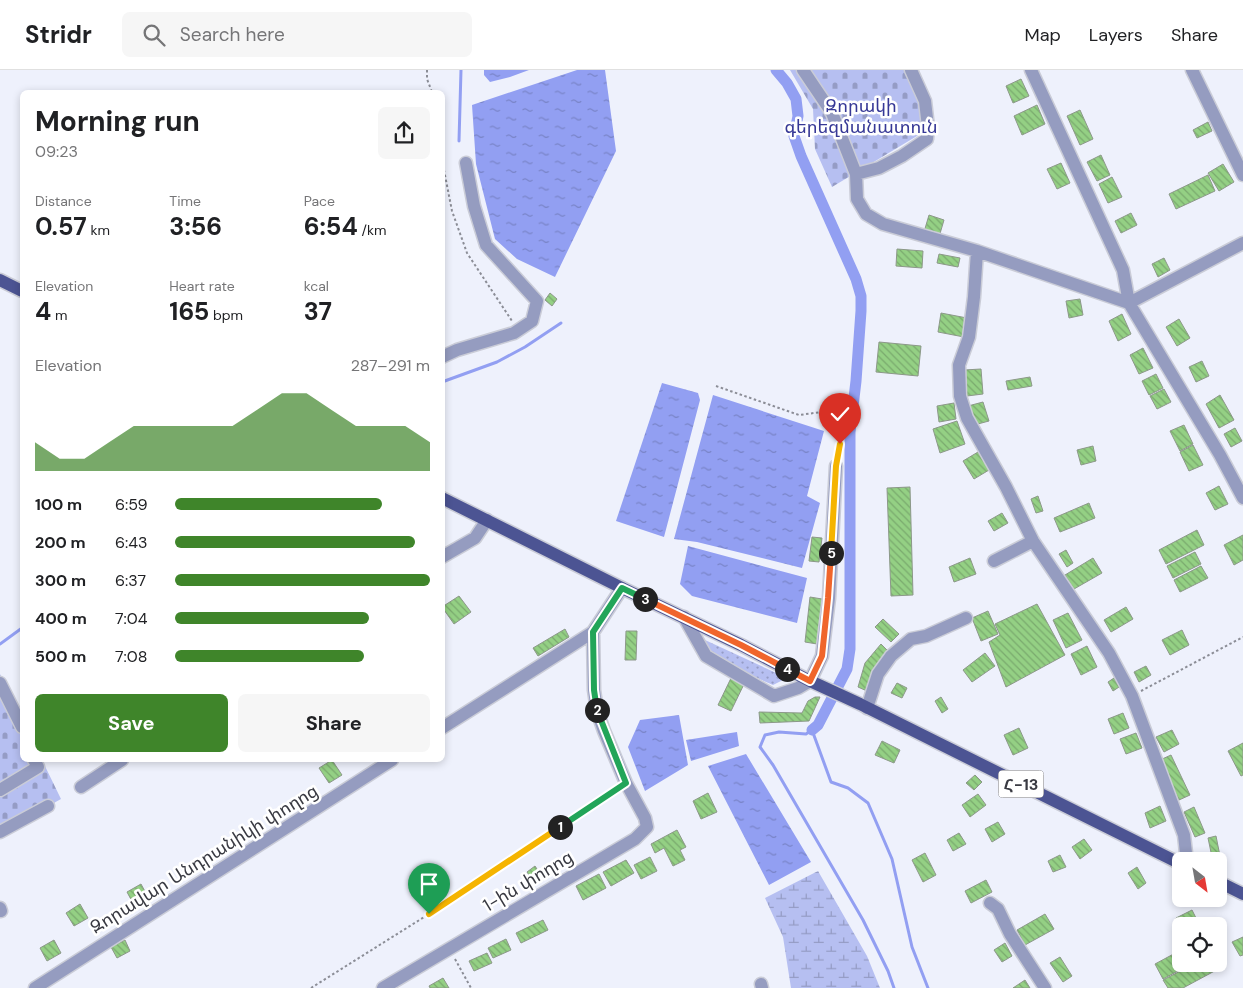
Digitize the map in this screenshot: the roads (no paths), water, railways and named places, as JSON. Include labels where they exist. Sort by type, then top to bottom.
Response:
[{"type":"main road","points":[[0,280],[20,290]]},
{"type":"main road","name":"Հ-13","points":[[445,499],[1172,860]]},
{"type":"main road","points":[[1228,886],[1243,894]]},
{"type":"street","points":[[803,70],[832,113],[856,174],[857,199],[866,214],[883,224],[977,252],[1129,303],[1243,242]]},
{"type":"street","points":[[856,174],[879,168],[927,140],[926,101],[911,70]]},
{"type":"street","points":[[1031,70],[1123,270],[1129,303],[1220,455],[1243,498]]},
{"type":"street","points":[[1192,70],[1243,175]]},
{"type":"street","points":[[445,356],[518,330],[532,321],[536,301],[486,245],[474,206],[466,163]]},
{"type":"street","points":[[977,252],[969,337],[959,365],[960,396],[967,418],[1034,541],[1109,653],[1132,696],[1184,835],[1186,852]]},
{"type":"street","points":[[684,617],[706,656],[774,696],[816,684],[822,656],[828,598],[836,466]]},
{"type":"street","points":[[445,555],[475,538],[487,520]]},
{"type":"street","points":[[994,561],[1034,541]]},
{"type":"street","points":[[445,726],[593,632],[622,588]]},
{"type":"street","points":[[864,706],[878,674],[891,656],[911,638],[926,636],[966,618]]},
{"type":"street","name":"1-ին փողոց","points":[[383,988],[648,828],[645,818],[626,783],[597,711],[594,690],[593,632]]},
{"type":"street","points":[[0,683],[20,723]]},
{"type":"street","points":[[0,790],[38,767],[35,762]]},
{"type":"street","points":[[81,787],[119,762]]},
{"type":"street","name":"Զորավար Անդրանիկի փողոց","points":[[35,988],[389,762]]},
{"type":"street","points":[[0,832],[48,806]]},
{"type":"street","points":[[990,903],[998,909],[1010,934],[1045,988]]},
{"type":"water","points":[[484,70],[529,70],[490,82],[484,75]]},
{"type":"water","points":[[577,70],[605,70],[616,151],[555,277],[517,259],[495,239],[476,164],[472,105]]},
{"type":"water","points":[[662,383],[698,393],[700,400],[664,537],[616,521]]},
{"type":"water","points":[[713,395],[824,431],[807,496],[820,503],[802,568],[697,542],[674,539]]},
{"type":"water","points":[[688,546],[807,578],[797,623],[692,596],[680,584]]},
{"type":"water","points":[[679,715],[688,765],[645,791],[628,747],[640,720]]},
{"type":"water","points":[[737,732],[739,746],[691,761],[686,740]]},
{"type":"water","points":[[746,754],[811,862],[769,885],[708,766]]},
{"type":"waterway","points":[[459,141],[461,70]]},
{"type":"waterway","points":[[776,70],[787,83],[796,99],[798,116],[794,136],[801,156],[856,279],[861,296],[856,381],[850,432],[850,649],[847,669],[818,725],[812,730]]},
{"type":"waterway","points":[[445,381],[497,362],[525,347],[561,323]]},
{"type":"waterway","points":[[0,644],[20,629]]},
{"type":"waterway","points":[[894,988],[888,971],[863,920],[773,765],[760,747],[765,735],[779,732],[806,734],[812,730],[831,782],[848,788],[868,803],[892,859],[912,947],[928,988]]},
{"type":"park label","name":"Զորակի գերեզմանատուն","points":[[861,116]]}]
